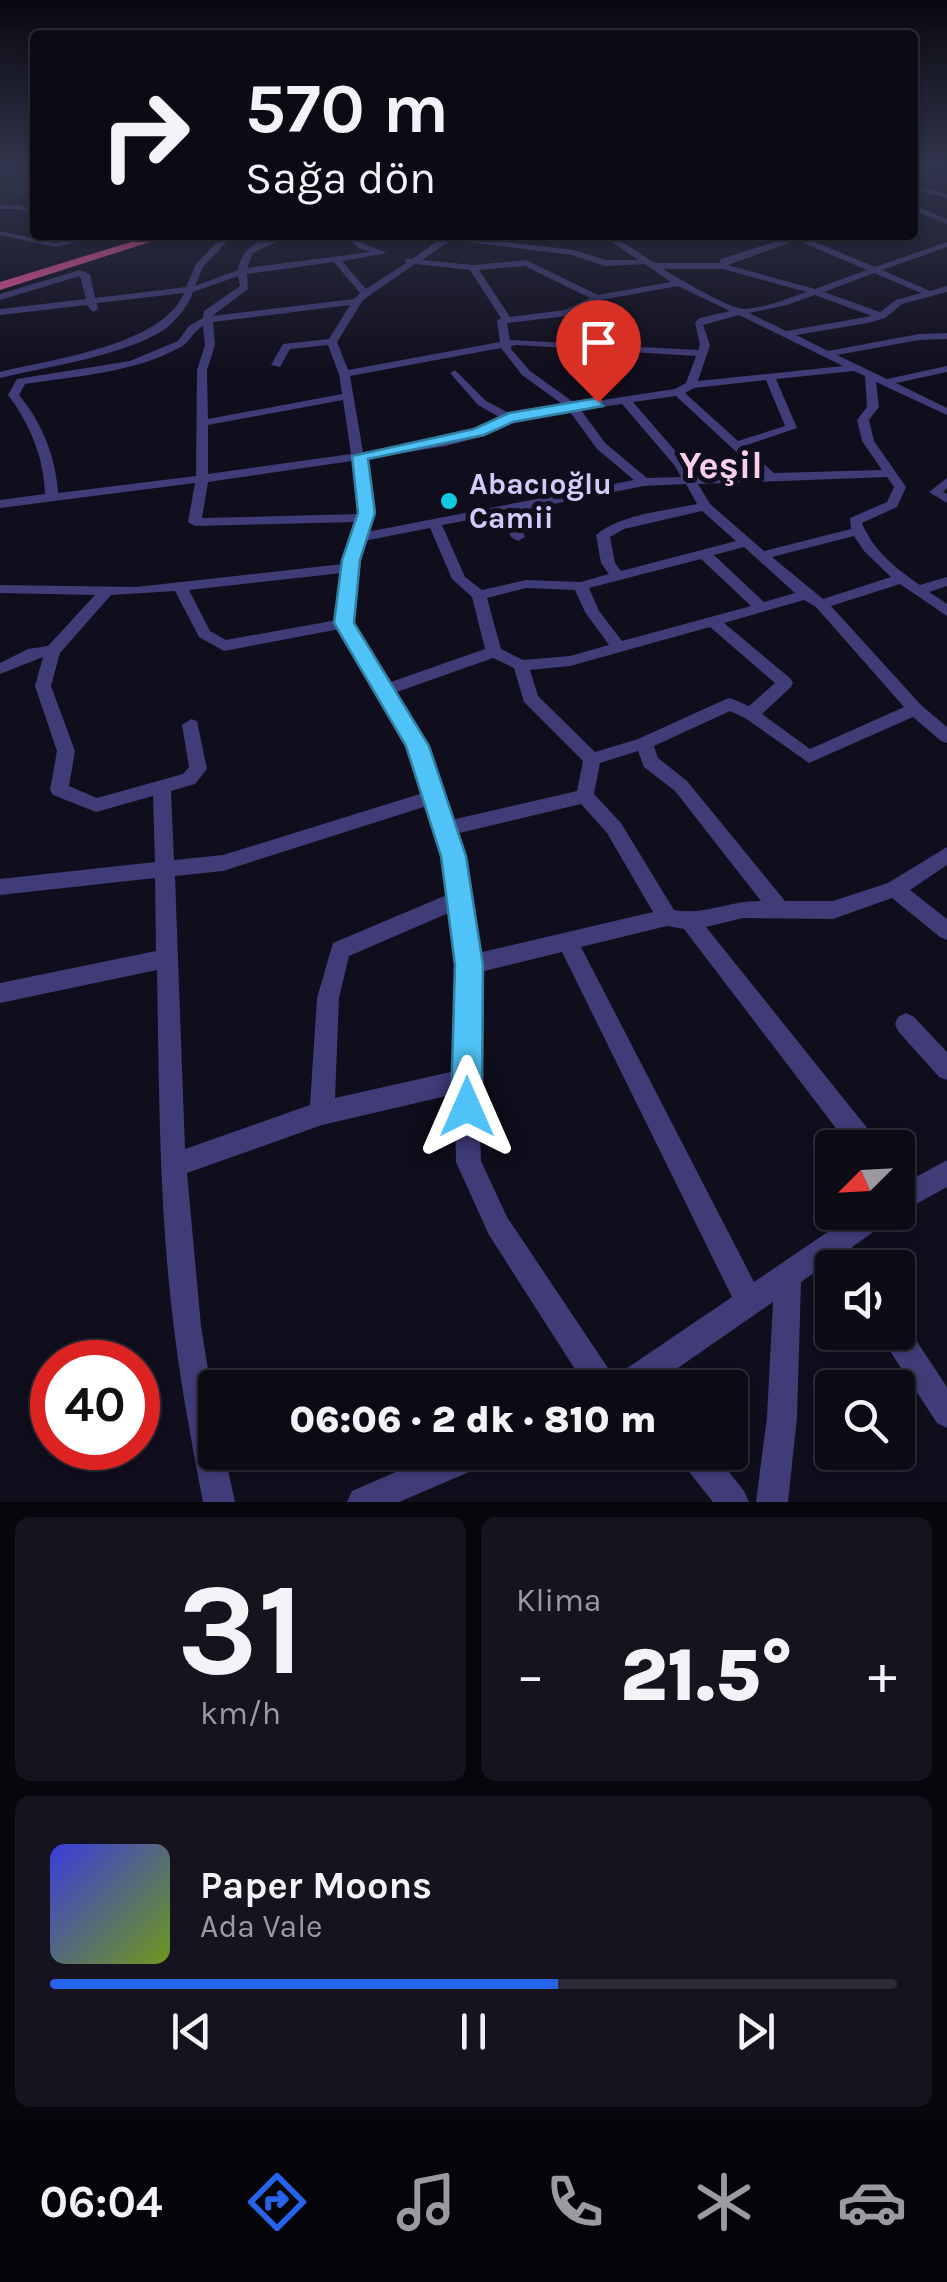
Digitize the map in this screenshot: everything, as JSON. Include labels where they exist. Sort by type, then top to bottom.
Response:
[{"type":"highway","points":[[0,278],[124,240]]},
{"type":"highway","points":[[0,286],[150,240]]},
{"type":"street","points":[[32,240],[55,245],[79,240]]},
{"type":"street","points":[[0,375],[150,334],[175,316],[199,266],[224,240]]},
{"type":"street","points":[[269,240],[252,245],[242,256],[240,272],[245,288],[214,305],[207,320],[210,345],[202,370],[202,480],[195,522],[365,518]]},
{"type":"street","points":[[355,240],[361,246],[414,262],[473,268],[526,263],[596,298]]},
{"type":"street","points":[[332,342],[362,297],[441,240]]},
{"type":"street","points":[[462,240],[530,252],[546,248],[605,262],[723,266],[887,314],[944,340]]},
{"type":"street","points":[[613,240],[680,283],[947,412]]},
{"type":"street","points":[[723,266],[785,240]]},
{"type":"street","points":[[807,240],[870,272],[947,300]]},
{"type":"street","points":[[691,385],[703,352],[698,324],[784,302],[947,244]]},
{"type":"street","points":[[927,250],[947,260]]},
{"type":"street","points":[[526,263],[530,252]]},
{"type":"street","points":[[0,312],[92,304],[126,290],[190,289],[240,272],[383,253]]},
{"type":"street","points":[[338,262],[362,297]]},
{"type":"street","points":[[473,268],[507,319],[502,321]]},
{"type":"street","points":[[0,297],[80,273],[86,274],[92,304]]},
{"type":"street","points":[[157,273],[166,290]]},
{"type":"street","points":[[502,321],[567,313],[596,298],[680,283]]},
{"type":"street","points":[[786,334],[887,314],[900,302],[947,288]]},
{"type":"street","points":[[52,497],[53,478],[26,412],[13,395],[15,385],[28,379],[81,375],[132,364],[182,343],[192,328],[207,320],[362,297]]},
{"type":"street","points":[[502,321],[503,345],[526,372],[570,405],[601,446],[639,484],[654,518]]},
{"type":"street","points":[[826,354],[919,337],[944,340]]},
{"type":"street","points":[[276,364],[286,346],[332,342]]},
{"type":"street","points":[[332,342],[349,396],[360,456],[365,518],[350,568],[344,623],[417,746],[444,829],[460,898],[469,965],[469,1162],[498,1226],[592,1370]]},
{"type":"street","points":[[344,374],[503,345],[632,346],[703,352]]},
{"type":"street","points":[[0,504],[360,456],[478,432],[509,418],[570,405],[678,392],[691,385],[856,368]]},
{"type":"street","points":[[888,382],[947,369]]},
{"type":"street","points":[[455,373],[482,403],[509,418]]},
{"type":"street","points":[[870,375],[874,407],[863,420],[868,440],[900,488],[892,504],[855,520],[858,532],[904,578],[947,611]]},
{"type":"street","points":[[740,444],[791,428],[771,379]]},
{"type":"street","points":[[678,392],[740,444],[772,478]]},
{"type":"street","points":[[202,423],[349,396]]},
{"type":"street","points":[[625,400],[680,464],[705,506],[814,600],[915,709],[947,737]]},
{"type":"street","points":[[707,478],[756,461]]},
{"type":"street","points":[[358,538],[505,508],[686,478],[890,473]]},
{"type":"street","points":[[947,482],[935,492],[947,499]]},
{"type":"street","points":[[619,578],[608,563],[603,535],[618,526],[705,506]]},
{"type":"street","points":[[505,508],[518,537]]},
{"type":"street","points":[[435,524],[459,579],[479,595],[494,652]]},
{"type":"street","points":[[761,556],[858,532]]},
{"type":"street","points":[[479,595],[526,584],[581,586],[744,542]]},
{"type":"street","points":[[703,552],[760,606]]},
{"type":"street","points":[[0,590],[106,592],[180,588],[350,568]]},
{"type":"street","points":[[386,690],[494,652],[521,665],[570,660],[616,644],[715,622],[760,606],[814,600],[904,578]]},
{"type":"street","points":[[920,590],[947,581]]},
{"type":"street","points":[[581,586],[592,612],[616,644]]},
{"type":"street","points":[[180,588],[204,634],[224,646],[344,623]]},
{"type":"street","points":[[106,592],[53,651],[42,686],[66,751],[59,790],[96,805],[162,790],[189,779],[198,769],[191,725]]},
{"type":"street","points":[[715,622],[786,683],[751,714]]},
{"type":"street","points":[[0,668],[34,652],[53,651]]},
{"type":"street","points":[[521,665],[530,698],[592,759]]},
{"type":"street","points":[[592,759],[644,744],[730,704],[751,714],[810,757],[915,709]]},
{"type":"street","points":[[644,744],[650,762],[681,786],[780,910]]},
{"type":"street","points":[[585,796],[592,759]]},
{"type":"street","points":[[162,790],[173,1166],[196,1408],[219,1502]]},
{"type":"street","points":[[444,829],[585,796]]},
{"type":"street","points":[[585,796],[614,828],[679,920],[852,1130]]},
{"type":"street","points":[[0,886],[223,863],[434,797]]},
{"type":"street","points":[[469,965],[743,909],[833,910],[896,889],[947,855]]},
{"type":"street","points":[[896,889],[947,931]]},
{"type":"street","points":[[322,1113],[328,998],[340,950],[460,898]]},
{"type":"street","points":[[568,942],[750,1303]]},
{"type":"street","points":[[0,993],[165,959]]},
{"type":"street","points":[[906,1024],[947,1069]]},
{"type":"street","points":[[173,1166],[322,1113],[466,1080]]},
{"type":"street","points":[[915,1187],[947,1172]]},
{"type":"street","points":[[650,1370],[855,1230]]},
{"type":"street","points":[[835,1244],[839,1250]]},
{"type":"street","points":[[772,1502],[782,1417],[788,1276]]},
{"type":"street","points":[[906,1350],[947,1413]]},
{"type":"street","points":[[363,1502],[437,1470]]},
{"type":"street","points":[[707,1470],[734,1502]]},
{"type":"place","name":"Abacıoğlu Camii","points":[[449,501]]},
{"type":"district","name":"Yeşil","points":[[721,465]]},
{"type":"route","points":[[467,1107],[469,965],[454,856],[417,746],[344,623],[351,560],[366,513],[360,456],[478,432],[509,418],[598,402]]}]
